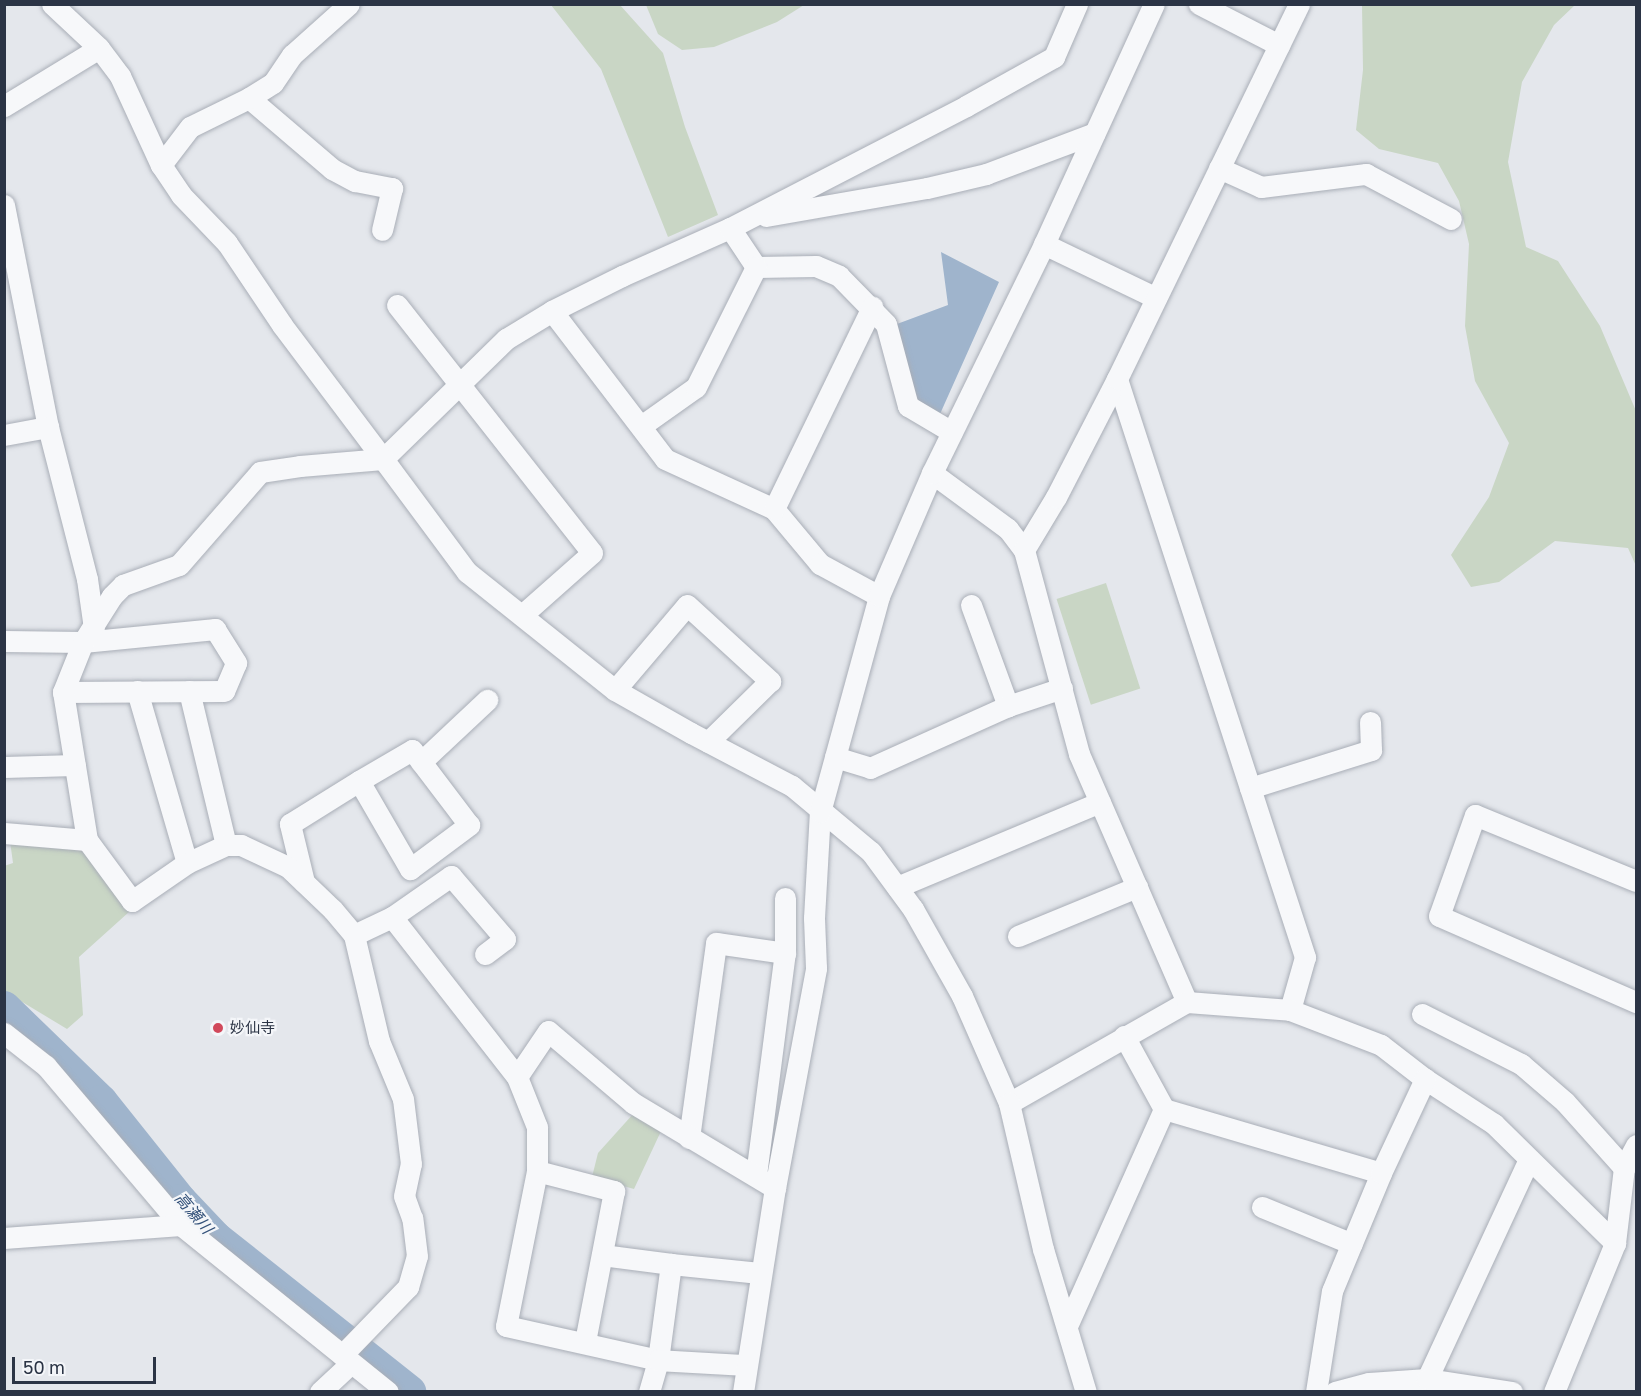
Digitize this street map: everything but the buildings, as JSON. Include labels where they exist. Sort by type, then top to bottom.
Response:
[{"type":"street","points":[[52,4],[99,48],[120,76],[161,165],[181,195],[227,243],[282,325],[467,572],[615,690],[792,786],[820,812],[871,852],[913,909],[962,996],[1009,1102],[1043,1249],[1086,1392]]},
{"type":"street","points":[[161,165],[190,127],[249,98],[273,83],[292,56],[349,4]]},
{"type":"street","points":[[320,1392],[408,1287],[417,1256],[412,1218],[404,1196],[411,1164],[403,1099],[379,1041],[354,935],[288,867],[241,845],[226,845],[187,863],[132,902],[87,840],[63,692],[89,635],[112,596],[123,585],[179,565],[260,472],[382,459],[506,339],[552,311],[736,224],[966,106],[1054,57],[1077,4]]},
{"type":"street","points":[[743,1392],[745,1365],[760,1273],[816,969],[814,918],[820,812],[879,596],[932,473],[1044,244],[1154,4]]},
{"type":"street","points":[[1199,4],[1279,45]]},
{"type":"street","points":[[1024,550],[1056,497],[1117,379],[1299,4]]},
{"type":"street","points":[[4,106],[99,48]]},
{"type":"street","points":[[249,98],[332,169],[355,181],[392,188],[382,230]]},
{"type":"street","points":[[736,224],[927,188],[986,174],[1095,133]]},
{"type":"street","points":[[1219,168],[1261,187],[1366,174],[1451,219]]},
{"type":"street","points":[[4,205],[48,427],[87,579],[89,635]]},
{"type":"street","points":[[736,224],[756,267]]},
{"type":"street","points":[[1044,244],[1156,298]]},
{"type":"street","points":[[756,267],[816,266],[839,276],[872,307],[886,324],[908,406],[952,432]]},
{"type":"street","points":[[641,426],[696,387],[756,267]]},
{"type":"street","points":[[397,305],[592,553],[522,615]]},
{"type":"street","points":[[774,509],[872,307]]},
{"type":"street","points":[[552,311],[665,459],[774,509],[820,564],[879,596]]},
{"type":"street","points":[[1117,379],[1305,957],[1290,1010]]},
{"type":"street","points":[[4,435],[48,427]]},
{"type":"street","points":[[932,473],[1008,529],[1024,550],[1079,754],[1186,1002]]},
{"type":"street","points":[[615,690],[687,605],[770,681],[708,742]]},
{"type":"street","points":[[971,605],[1008,706]]},
{"type":"street","points":[[4,641],[215,629],[236,663],[224,691],[63,692]]},
{"type":"street","points":[[835,757],[870,768],[1008,706],[1062,688]]},
{"type":"street","points":[[189,691],[226,845]]},
{"type":"street","points":[[137,692],[187,863]]},
{"type":"street","points":[[420,762],[487,700]]},
{"type":"street","points":[[1250,788],[1371,750],[1370,722]]},
{"type":"street","points":[[304,883],[290,824],[359,781],[412,750],[469,825],[410,869],[359,781]]},
{"type":"street","points":[[4,767],[75,765]]},
{"type":"street","points":[[897,887],[1100,802]]},
{"type":"street","points":[[1636,881],[1475,815],[1438,916],[1636,1002]]},
{"type":"street","points":[[4,833],[87,840]]},
{"type":"street","points":[[354,935],[392,916],[451,876],[505,939],[485,954]]},
{"type":"street","points":[[1018,936],[1137,887]]},
{"type":"street","points":[[756,1175],[785,953],[785,898]]},
{"type":"street","points":[[392,916],[517,1077],[537,1127],[537,1171],[506,1326],[658,1360],[745,1365]]},
{"type":"street","points":[[689,1138],[716,943],[785,953]]},
{"type":"street","points":[[1009,1102],[1186,1002],[1290,1010],[1381,1045],[1425,1079],[1494,1124],[1615,1243]]},
{"type":"street","points":[[1422,1014],[1521,1064],[1565,1102],[1624,1168]]},
{"type":"street","points":[[517,1077],[548,1031],[633,1103],[775,1188]]},
{"type":"street","points":[[4,1033],[46,1066],[181,1225],[388,1392]]},
{"type":"street","points":[[1124,1036],[1164,1109],[1381,1173]]},
{"type":"street","points":[[1316,1392],[1332,1291],[1381,1173],[1425,1079]]},
{"type":"street","points":[[1067,1326],[1164,1109]]},
{"type":"street","points":[[1554,1392],[1615,1243],[1624,1168],[1636,1145]]},
{"type":"street","points":[[1427,1379],[1529,1159]]},
{"type":"street","points":[[537,1171],[614,1191],[585,1342]]},
{"type":"street","points":[[1262,1207],[1352,1244]]},
{"type":"street","points":[[4,1238],[181,1225]]},
{"type":"street","points":[[602,1255],[760,1273]]},
{"type":"street","points":[[649,1392],[658,1360],[671,1264]]},
{"type":"street","points":[[1335,1392],[1369,1383],[1427,1379],[1512,1392]]},
{"type":"green space","points":[[551,5],[620,5],[663,53],[685,127],[718,215],[668,237],[601,69]]},
{"type":"green space","points":[[646,5],[804,5],[777,22],[714,47],[682,50],[658,34]]},
{"type":"green space","points":[[1362,5],[1575,5],[1554,25],[1522,82],[1508,162],[1526,247],[1558,261],[1600,326],[1636,411],[1636,566],[1628,548],[1555,541],[1499,582],[1471,587],[1451,555],[1489,497],[1509,443],[1475,381],[1465,326],[1469,244],[1459,201],[1438,163],[1379,149],[1356,130],[1363,70]]},
{"type":"green space","points":[[1106,583],[1140,689],[1091,705],[1057,599]]},
{"type":"green space","points":[[10,841],[85,849],[129,912],[79,957],[83,1015],[67,1029],[14,997],[7,1006],[5,1004],[4,866],[13,863]]},
{"type":"green space","points":[[634,1113],[662,1129],[634,1189],[592,1177],[598,1153]]},
{"type":"water","points":[[941,252],[999,282],[940,414],[917,403],[897,324],[948,305]]},
{"type":"waterway","name":"高瀬川","points":[[4,1008],[101,1102],[180,1201],[215,1238],[409,1392]]},
{"type":"place","name":"妙仙寺","points":[[218,1028]]}]
